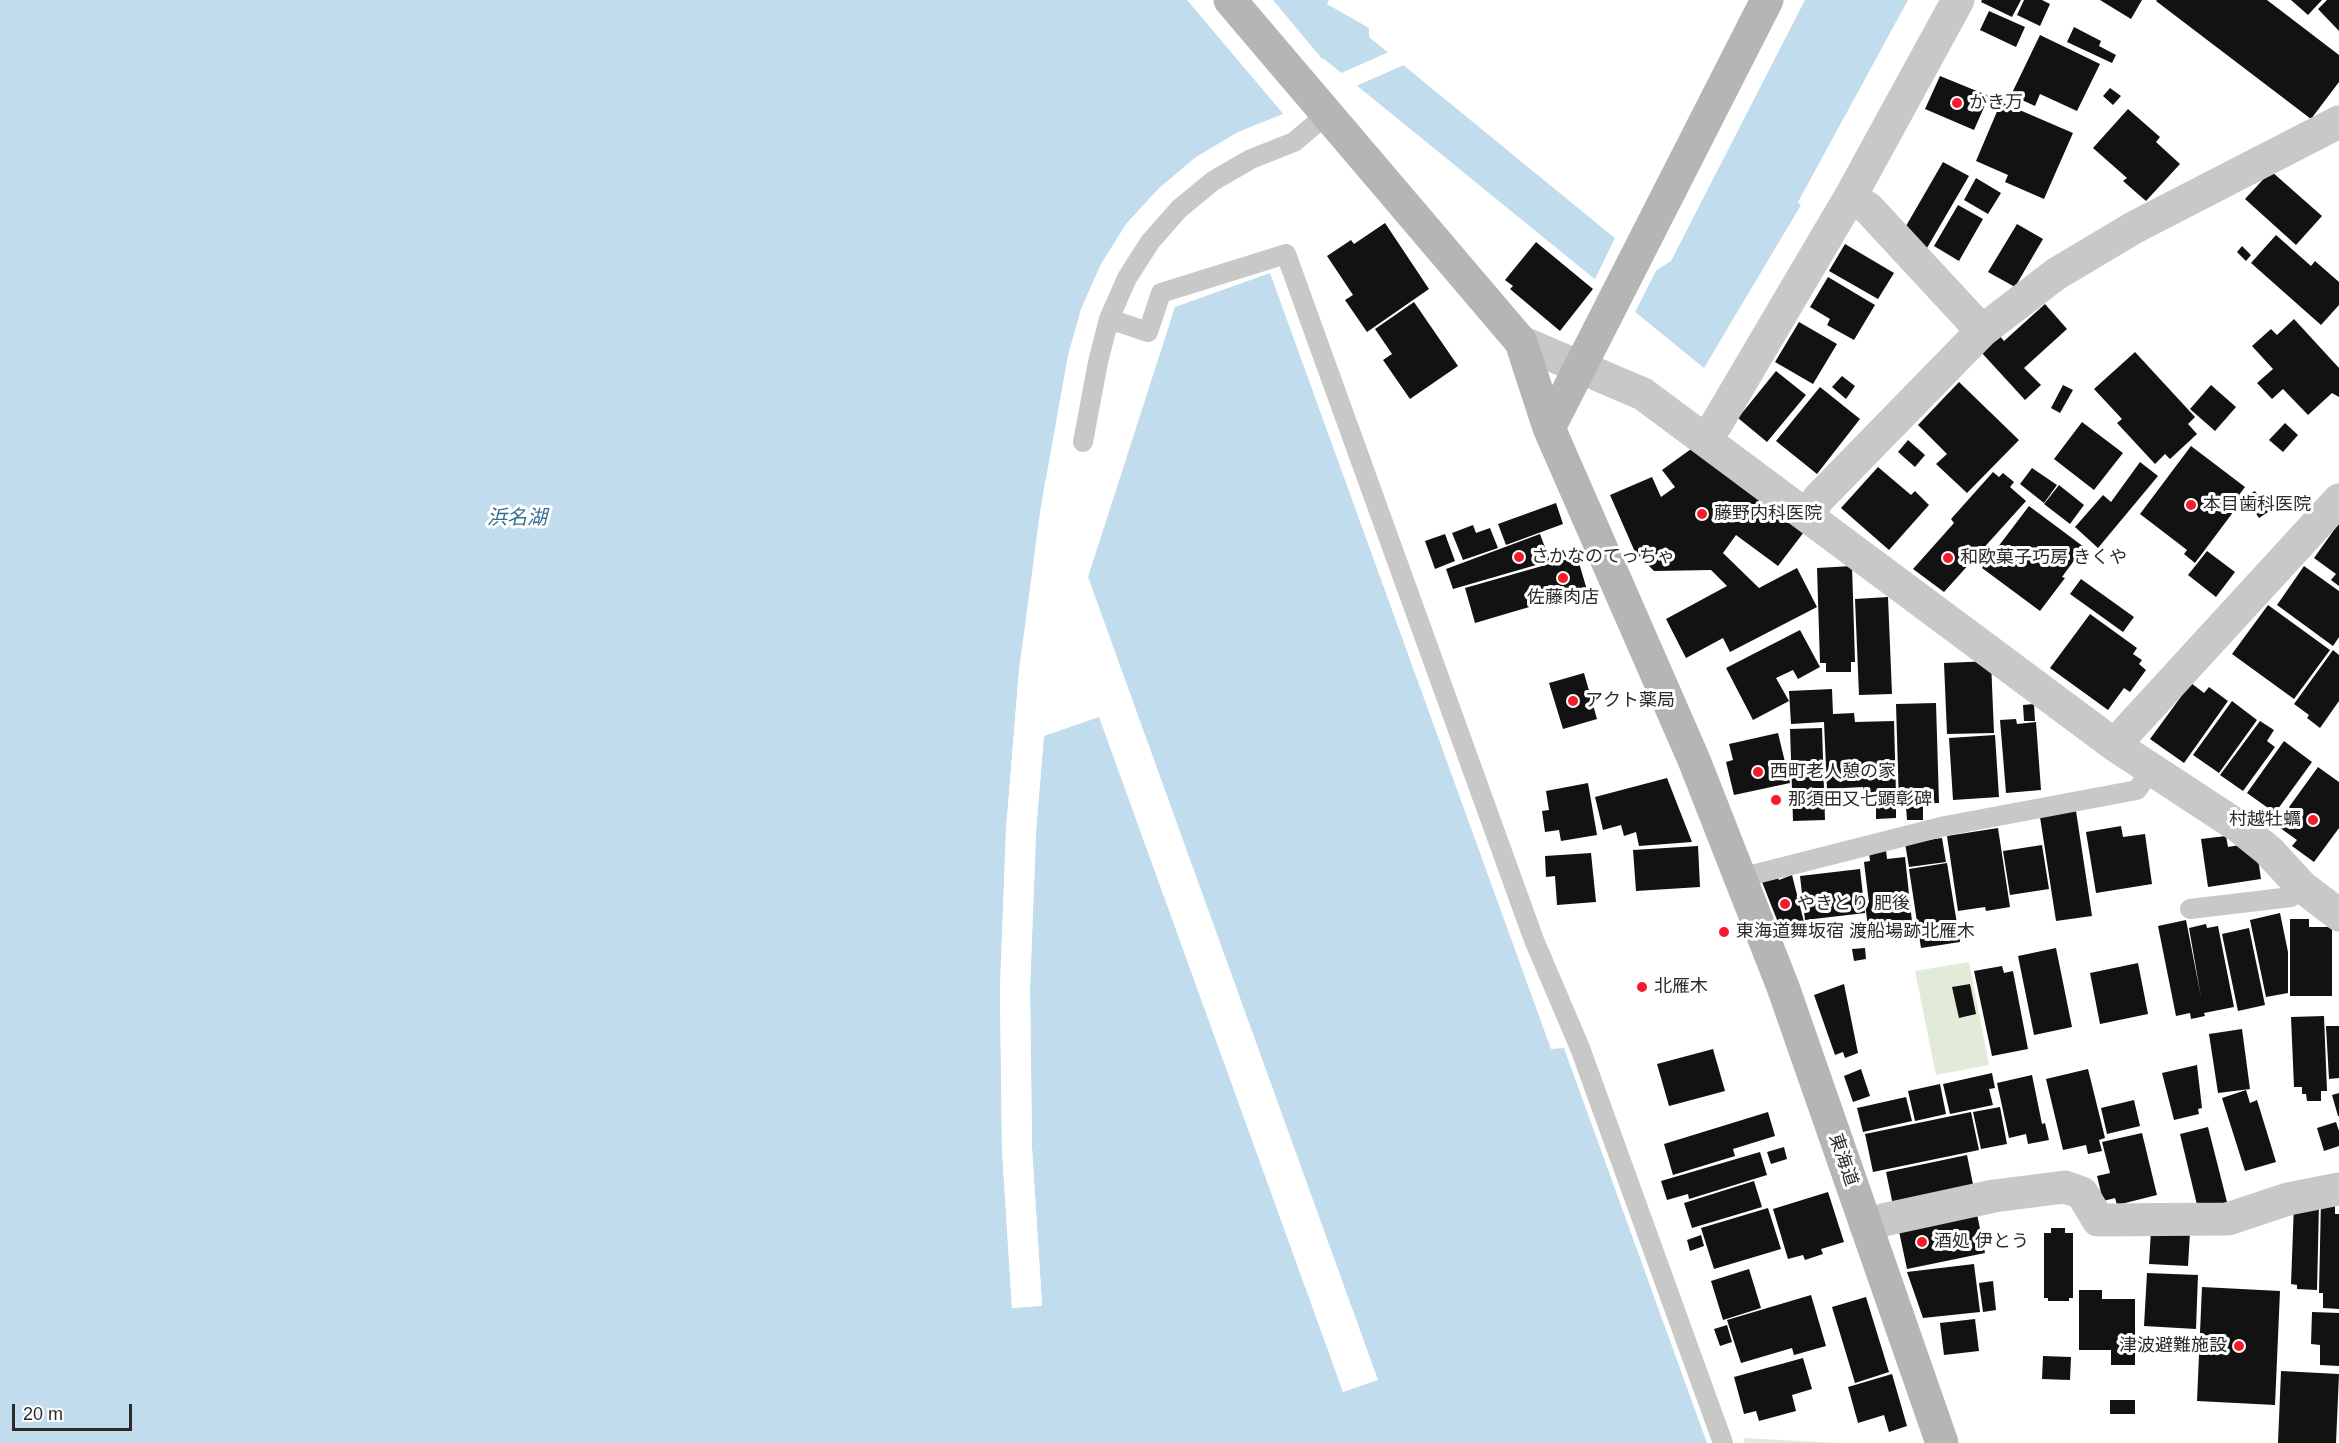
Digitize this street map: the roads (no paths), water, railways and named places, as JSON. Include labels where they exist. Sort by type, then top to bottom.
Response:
[{"type":"street","points":[[1230,0],[1521,342],[1643,394],[2116,746],[2246,832],[2270,851],[2301,886],[2339,915]]},
{"type":"street","points":[[1549,428],[1767,0]]},
{"type":"street","points":[[1705,440],[1850,197],[1958,0]]},
{"type":"street","points":[[1807,515],[1819,498],[1982,330],[2056,274],[2135,227],[2339,122]]},
{"type":"street","points":[[1850,197],[1868,208],[1982,330]]},
{"type":"street","name":"東海道","points":[[1521,342],[1549,428],[1694,760],[1783,987],[1942,1443]]},
{"type":"street","points":[[2116,746],[2127,731],[2339,500]]},
{"type":"street","points":[[1866,1226],[1883,1220],[1994,1196],[2066,1187],[2082,1193],[2098,1220],[2228,1219],[2288,1198],[2339,1189]]},
{"type":"lane","points":[[1083,442],[1098,362],[1109,319],[1127,278],[1150,242],[1179,209],[1223,175],[1251,159],[1294,142],[1317,104]]},
{"type":"lane","points":[[1109,319],[1148,332],[1161,293],[1286,254],[1534,940],[1580,1048],[1723,1443]]},
{"type":"lane","points":[[1740,878],[1945,826],[2137,790],[2151,770]]},
{"type":"lane","points":[[2190,909],[2291,897],[2301,886]]},
{"type":"water","name":"浜名湖","points":[[0,0],[1329,0],[1327,4],[1369,28],[1369,37],[1655,271],[1671,261],[1805,0],[1908,0],[1798,202],[1801,205],[1704,368],[1323,58],[1283,114],[1238,132],[1196,157],[1159,188],[1126,224],[1101,264],[1081,309],[1068,355],[1040,512],[1019,671],[1006,830],[1000,989],[1002,1149],[1012,1308],[1042,1305],[1032,1148],[1030,989],[1036,831],[1044,736],[1099,717],[1343,1392],[1378,1380],[1088,577],[1175,307],[1270,273],[1551,1049],[1564,1048],[1707,1443],[0,1443]]},
{"type":"place","name":"かき万","points":[[1957,103]]},
{"type":"place","name":"本目歯科医院","points":[[2191,505]]},
{"type":"place","name":"藤野内科医院","points":[[1702,514]]},
{"type":"place","name":"さかなのてっちゃ","points":[[1519,557]]},
{"type":"place","name":"和欧菓子巧房 きくや","points":[[1948,558]]},
{"type":"place","name":"佐藤肉店","points":[[1563,578]]},
{"type":"place","name":"アクト薬局","points":[[1573,701]]},
{"type":"place","name":"西町老人憩の家","points":[[1758,772]]},
{"type":"place","name":"那須田又七顕彰碑","points":[[1776,800]]},
{"type":"place","name":"村越牡蠣","points":[[2313,820]]},
{"type":"place","name":"やきとり 肥後","points":[[1785,904]]},
{"type":"place","name":"東海道舞坂宿 渡船場跡北雁木","points":[[1724,932]]},
{"type":"place","name":"北雁木","points":[[1642,987]]},
{"type":"place","name":"酒処 伊とう","points":[[1922,1242]]},
{"type":"place","name":"津波避難施設","points":[[2239,1346]]}]
